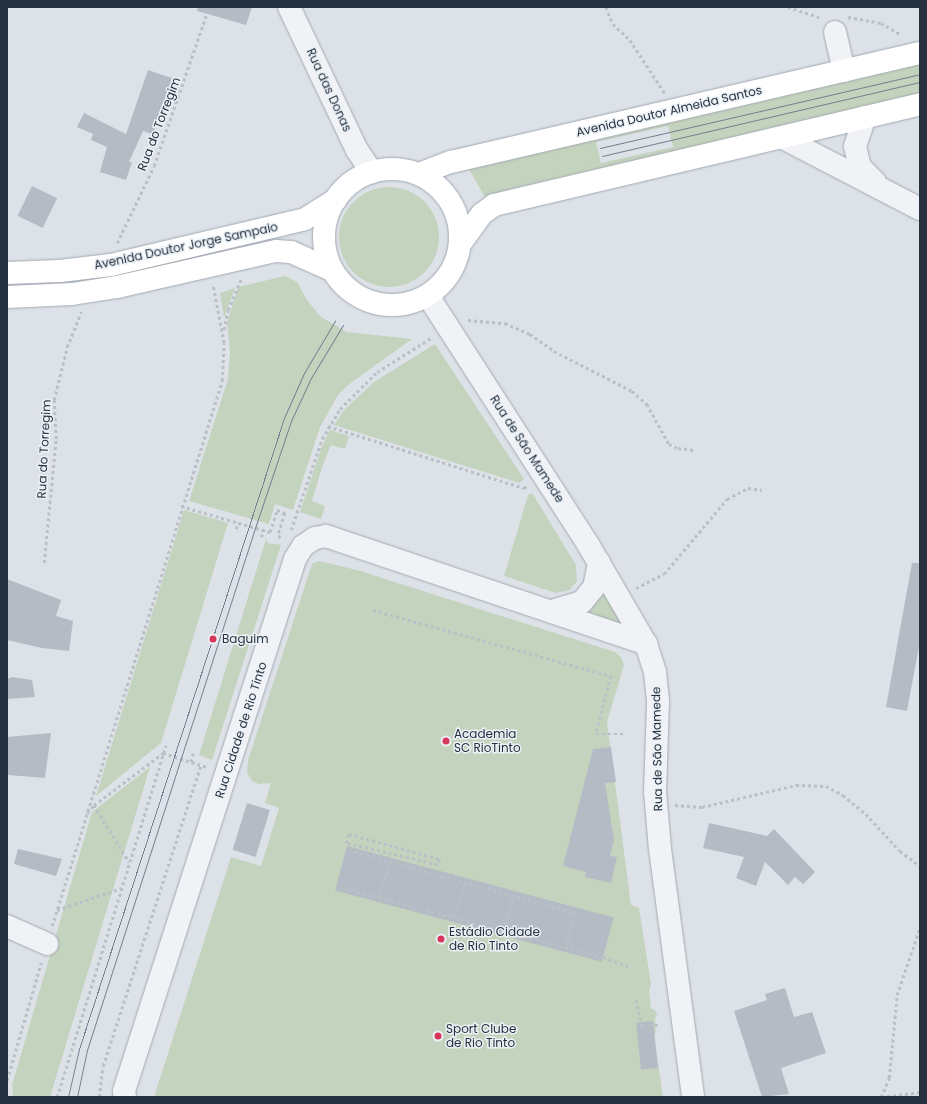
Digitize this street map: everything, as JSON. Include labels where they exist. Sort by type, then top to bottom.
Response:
[{"type":"main road","name":"Avenida Doutor Almeida Santos","points":[[419,174],[451,162],[920,53]]},
{"type":"main road","points":[[460,244],[482,214],[494,205],[783,138],[920,104]]},
{"type":"main road","points":[[388,169],[419,174],[437,186],[451,203],[459,223],[460,244],[455,265],[444,282],[428,296],[407,304],[378,304],[363,300],[345,288],[332,270],[324,250],[324,228],[330,208],[351,182],[372,172],[388,169]]},
{"type":"main road","name":"Avenida Doutor Jorge Sampaio","points":[[7,273],[60,271],[111,265],[291,222],[322,211],[335,200]]},
{"type":"main road","name":"Avenida Doutor Jorge Sampaio","points":[[7,297],[83,292],[168,276],[276,251],[291,252],[332,270]]},
{"type":"street","name":"Rua das Donas","points":[[289,7],[357,150],[372,172]]},
{"type":"street","points":[[835,32],[844,71]]},
{"type":"street","points":[[865,117],[855,146],[860,167],[881,188]]},
{"type":"street","points":[[783,138],[920,209]]},
{"type":"street","name":"Rua de São Mamede","points":[[428,296],[599,563],[646,644],[655,672],[658,702],[655,791],[660,849],[693,1097]]},
{"type":"street","name":"Rua Cidade de Rio Tinto","points":[[125,1097],[124,1091],[293,567],[303,546],[315,538],[326,536],[552,611],[646,644]]},
{"type":"street","points":[[552,611],[582,602],[594,587],[599,563]]},
{"type":"street","points":[[7,926],[47,944]]},
{"type":"path","name":"Rua do Torregim","points":[[117,243],[160,152],[209,7]]},
{"type":"path","points":[[606,7],[613,24],[630,40],[667,96]]},
{"type":"path","points":[[7,1080],[57,910],[181,506],[222,380],[223,332],[228,310],[242,279]]},
{"type":"path","points":[[213,286],[223,332]]},
{"type":"path","name":"Rua do Torregim","points":[[44,563],[56,439],[54,400],[67,347],[82,307],[83,292]]},
{"type":"path","points":[[467,320],[505,323],[530,334],[554,352],[632,391],[647,404],[669,444],[678,448],[694,450]]},
{"type":"path","points":[[292,527],[328,426],[340,409],[377,372],[436,334]]},
{"type":"path","points":[[328,426],[524,488]]},
{"type":"path","points":[[632,590],[664,574],[727,499],[748,488],[762,490]]},
{"type":"path","points":[[181,506],[270,532],[277,510],[285,513],[280,529]]},
{"type":"path","points":[[236,529],[238,522]]},
{"type":"path","points":[[261,537],[264,530]]},
{"type":"path","points":[[373,610],[611,676],[596,734],[624,734]]},
{"type":"path","points":[[57,1097],[166,745]]},
{"type":"path","points":[[86,816],[94,805],[163,753]]},
{"type":"path","points":[[99,1097],[103,1066],[201,765],[163,753]]},
{"type":"path","points":[[191,762],[193,754]]},
{"type":"path","points":[[673,805],[702,807],[796,785],[826,786],[843,795],[866,814],[900,851],[920,866]]},
{"type":"path","points":[[94,805],[130,862]]},
{"type":"path","points":[[349,834],[440,859],[438,865],[346,843],[349,834]]},
{"type":"path","points":[[349,850],[575,913],[566,948]]},
{"type":"path","points":[[379,897],[390,862]]},
{"type":"path","points":[[453,917],[465,882]]},
{"type":"path","points":[[340,887],[566,948],[630,967]]},
{"type":"path","points":[[57,910],[122,888]]},
{"type":"path","points":[[503,931],[513,896]]},
{"type":"path","points":[[881,1097],[889,1078],[897,995],[920,927]]},
{"type":"path","points":[[636,1000],[642,1027],[655,1024],[660,1028]]},
{"type":"path","points":[[881,1097],[920,1092]]},
{"type":"green space","points":[[920,63],[920,94],[519,187],[486,199],[469,169]],"holes":[[[668,126],[673,147],[601,163],[596,142]]]},
{"type":"green space","points":[[389,187],[408,191],[425,201],[435,218],[439,237],[435,256],[425,273],[408,283],[389,287],[370,283],[353,273],[343,256],[339,237],[343,218],[353,201],[370,191]]},
{"type":"green space","points":[[285,276],[297,282],[307,300],[321,317],[347,332],[412,339],[348,385],[338,395],[320,427],[293,510],[275,504],[269,524],[189,501],[228,379],[230,352],[227,323],[238,287]]},
{"type":"green space","points":[[235,288],[224,318],[220,293]]},
{"type":"green space","points":[[435,344],[524,479],[520,483],[334,425],[344,410],[374,382]]},
{"type":"green space","points":[[330,430],[349,436],[345,449],[331,445],[322,467],[312,501],[325,506],[321,519],[300,512],[322,446]]},
{"type":"green space","points":[[532,493],[576,565],[577,581],[570,590],[556,593],[504,576],[528,495]]},
{"type":"green space","points":[[184,510],[228,523],[161,743],[96,796]]},
{"type":"green space","points":[[266,539],[268,543],[281,545],[212,760],[199,755]]},
{"type":"green space","points":[[318,561],[357,570],[615,652],[621,657],[624,665],[607,722],[631,905],[639,908],[651,984],[649,990],[651,1009],[654,1009],[657,1014],[655,1019],[656,1033],[654,1034],[663,1097],[154,1097],[231,857],[261,866],[279,808],[265,803],[271,783],[259,784],[252,781],[247,772],[248,760],[312,564]]},
{"type":"green space","points":[[601,588],[620,619],[618,624],[583,612]]},
{"type":"green space","points":[[150,767],[50,1097],[13,1097],[12,1085],[92,812]]},
{"type":"building","points":[[198,7],[252,7],[246,25],[197,11]]},
{"type":"building","points":[[148,70],[172,78],[153,134],[143,131],[129,162],[132,162],[126,180],[100,172],[107,147],[91,140],[93,134],[77,127],[84,113],[126,134]]},
{"type":"building","points":[[32,186],[57,198],[43,228],[18,216]]},
{"type":"building","points":[[912,563],[920,563],[920,641],[907,711],[886,707]]},
{"type":"building","points":[[7,579],[61,600],[56,616],[73,621],[69,651],[42,648],[7,640]]},
{"type":"building","points":[[12,677],[32,680],[35,697],[7,699],[7,679]]},
{"type":"building","points":[[51,733],[45,778],[8,775],[7,737]]},
{"type":"building","points":[[611,747],[616,782],[605,783],[614,840],[610,856],[617,857],[611,883],[585,877],[586,872],[563,866],[593,749]]},
{"type":"building","points":[[247,803],[270,810],[256,857],[233,850]]},
{"type":"building","points":[[709,823],[767,836],[774,829],[815,872],[803,884],[795,877],[788,885],[765,862],[756,886],[736,878],[744,857],[703,848]]},
{"type":"building","points":[[347,846],[614,917],[602,962],[335,890]]},
{"type":"building","points":[[18,849],[62,859],[56,876],[14,864]]},
{"type":"building","points":[[785,988],[794,1017],[812,1012],[826,1053],[781,1068],[789,1094],[762,1097],[734,1011],[767,1000],[765,994]]},
{"type":"building","points":[[653,1021],[658,1068],[641,1070],[636,1023]]},
{"type":"tram line","points":[[600,148],[920,74]]},
{"type":"tram line","points":[[602,156],[920,82]]},
{"type":"tram line","points":[[68,1097],[79,1049],[284,418],[304,373],[335,321]]},
{"type":"tram line","points":[[77,1097],[87,1050],[255,528],[291,421],[311,378],[343,325]]},
{"type":"place","name":"Baguim","points":[[213,639]]},
{"type":"place","name":"Academia SC RioTinto","points":[[446,741]]},
{"type":"place","name":"Estádio Cidade de Rio Tinto","points":[[441,939]]},
{"type":"place","name":"Sport Clube de Rio Tinto","points":[[438,1036]]}]
